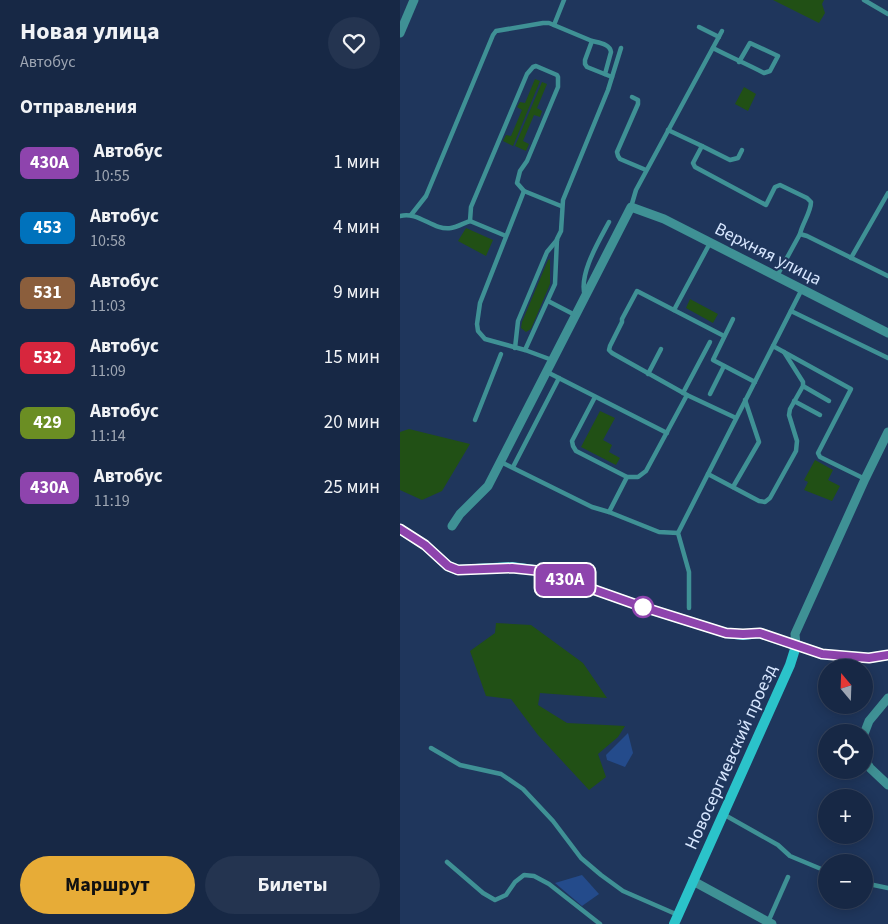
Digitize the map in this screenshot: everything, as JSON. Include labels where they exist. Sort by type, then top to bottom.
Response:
[{"type":"main road","points":[[400,529],[425,545],[448,566],[458,570],[512,568],[541,571],[643,607],[726,633],[760,633],[822,654],[869,658],[888,655]]},
{"type":"main road","name":"Новосергиевский проезд","points":[[676,919],[790,665],[796,646]]},
{"type":"street","points":[[400,32],[414,0]]},
{"type":"street","points":[[452,526],[460,514],[488,486],[632,207]]},
{"type":"street","name":"Верхняя улица","points":[[632,207],[664,219],[888,333]]},
{"type":"street","points":[[796,646],[795,634],[888,432]]},
{"type":"street","points":[[868,724],[888,698]]},
{"type":"street","points":[[873,771],[888,785]]},
{"type":"street","points":[[693,881],[770,923]]},
{"type":"lane","points":[[554,25],[564,0]]},
{"type":"lane","points":[[864,0],[888,14]]},
{"type":"lane","points":[[411,215],[426,196],[496,31],[543,23],[554,25],[608,46],[611,48],[611,52],[605,74]]},
{"type":"lane","points":[[699,27],[719,37]]},
{"type":"lane","points":[[632,207],[636,190],[646,170],[722,31]]},
{"type":"lane","points":[[592,41],[585,64],[587,67],[612,77]]},
{"type":"lane","points":[[713,48],[739,62],[767,73],[778,56],[750,43],[739,62]]},
{"type":"lane","points":[[515,348],[518,321],[547,252],[561,231],[561,206],[612,77],[621,48]]},
{"type":"lane","points":[[470,221],[472,207],[527,74],[536,66],[557,75],[558,87],[527,161],[517,177],[519,187],[524,191],[561,206]]},
{"type":"lane","points":[[632,97],[638,100],[638,104],[618,156],[620,159],[646,170]]},
{"type":"lane","points":[[668,130],[730,160],[738,158],[742,150]]},
{"type":"lane","points":[[702,146],[693,163],[695,168],[766,205],[775,187],[780,185],[807,198],[811,202],[800,234],[776,276]]},
{"type":"lane","points":[[524,191],[506,236],[506,241],[480,303],[478,331],[485,339],[553,360]]},
{"type":"lane","points":[[851,258],[888,193]]},
{"type":"lane","points":[[400,216],[411,215],[443,228],[450,228],[470,221],[506,236]]},
{"type":"lane","points":[[585,297],[582,286],[585,276],[593,253],[609,222]]},
{"type":"lane","points":[[800,234],[888,276]]},
{"type":"lane","points":[[525,350],[555,284],[557,239]]},
{"type":"lane","points":[[674,310],[710,243]]},
{"type":"lane","points":[[690,608],[689,572],[678,533],[802,289]]},
{"type":"lane","points":[[724,336],[637,291],[610,346],[610,350],[612,354],[685,394],[736,418]]},
{"type":"lane","points":[[548,301],[576,315]]},
{"type":"lane","points":[[791,311],[888,358]]},
{"type":"lane","points":[[713,360],[733,319]]},
{"type":"lane","points":[[595,397],[572,440],[573,446],[576,451],[627,477],[638,477],[646,471],[667,433],[710,342]]},
{"type":"lane","points":[[773,346],[851,389],[818,453],[820,457],[865,479]]},
{"type":"lane","points":[[648,374],[661,349]]},
{"type":"lane","points":[[708,474],[760,501],[765,502],[770,498],[796,451],[797,441],[788,414],[803,386],[803,382],[784,352]]},
{"type":"lane","points":[[475,420],[501,354]]},
{"type":"lane","points":[[703,354],[755,382]]},
{"type":"lane","points":[[710,394],[724,366]]},
{"type":"lane","points":[[547,372],[667,433]]},
{"type":"lane","points":[[513,467],[559,378]]},
{"type":"lane","points":[[803,386],[829,401]]},
{"type":"lane","points":[[733,487],[759,442],[745,400]]},
{"type":"lane","points":[[794,401],[820,415]]},
{"type":"lane","points":[[501,462],[592,507],[659,532],[678,533]]},
{"type":"lane","points":[[609,512],[627,477]]},
{"type":"lane","points":[[431,748],[460,765],[501,774],[523,789],[553,821],[581,858],[601,875],[623,891],[676,919]]},
{"type":"lane","points":[[723,814],[778,845],[790,856],[818,868]]},
{"type":"lane","points":[[447,862],[482,894],[495,900],[506,895],[515,882],[524,875],[534,876],[549,884],[600,924]]},
{"type":"lane","points":[[770,923],[788,877]]},
{"type":"lane","points":[[873,885],[888,888]]},
{"type":"green space","points":[[773,0],[824,0],[822,4],[825,13],[819,23]]},
{"type":"green space","points":[[535,79],[540,81],[513,146],[503,141],[506,135],[511,136],[522,110],[517,107],[520,102],[525,103]]},
{"type":"green space","points":[[542,82],[547,84],[537,108],[542,111],[540,117],[534,115],[523,141],[529,144],[526,151],[515,146]]},
{"type":"green space","points":[[744,87],[756,94],[748,111],[735,104]]},
{"type":"green space","points":[[466,228],[493,240],[486,256],[458,241]]},
{"type":"green space","points":[[550,259],[550,284],[531,329],[526,332],[521,328],[522,322]]},
{"type":"green space","points":[[690,299],[718,314],[713,323],[686,308]]},
{"type":"green space","points":[[600,411],[615,418],[603,440],[612,445],[609,452],[620,458],[616,465],[581,447]]},
{"type":"green space","points":[[409,429],[470,444],[442,491],[422,500],[400,490],[400,432]]},
{"type":"green space","points":[[815,460],[833,470],[828,480],[840,486],[832,501],[804,490],[808,482],[804,480]]},
{"type":"green space","points":[[496,623],[531,625],[583,663],[607,698],[540,693],[538,705],[567,723],[625,726],[618,737],[598,754],[606,777],[589,790],[538,735],[511,699],[486,696],[470,651],[495,633]]},
{"type":"water","points":[[628,733],[633,753],[625,767],[607,760],[606,755]]},
{"type":"water","points":[[582,875],[599,894],[582,906],[555,883]]},
{"type":"bus line","name":"430А","points":[[400,529],[414,536],[448,566],[458,570],[512,568],[541,571],[643,607],[726,633],[760,633],[822,654],[869,658],[888,655]]}]
